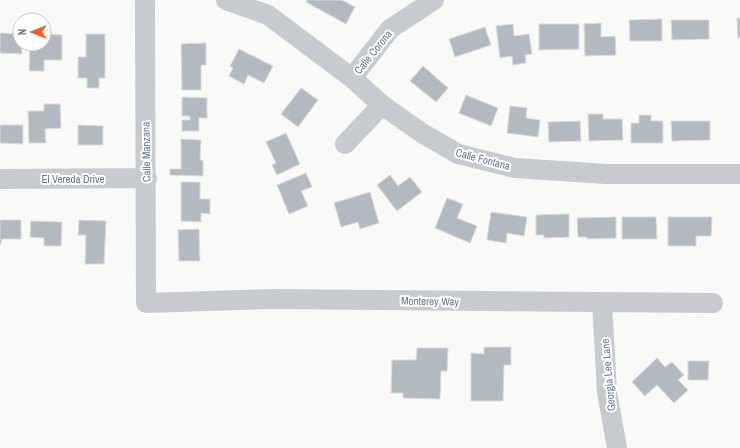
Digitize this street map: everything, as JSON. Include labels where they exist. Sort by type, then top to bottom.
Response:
[{"type":"street","name":"Calle Manzana","points":[[145,0],[147,178],[146,303]]},
{"type":"street","name":"Calle Fontana","points":[[226,0],[268,15],[352,78],[382,105],[422,134],[458,154],[515,168],[607,174],[740,174]]},
{"type":"street","name":"Calle Corona","points":[[352,78],[390,29],[434,0]]},
{"type":"street","points":[[345,144],[382,105]]},
{"type":"street","name":"El Vereda Drive","points":[[0,179],[147,178]]},
{"type":"street","name":"Monterey Way","points":[[146,303],[272,299],[713,303]]},
{"type":"street","name":"Georgia Lee Lane","points":[[602,302],[607,392],[617,448]]},
{"type":"building","points":[[307,0],[342,0],[355,7],[346,24],[306,2]]},
{"type":"building","points":[[737,18],[740,18],[740,38],[738,38]]},
{"type":"building","points":[[662,19],[662,41],[630,41],[629,20]]},
{"type":"building","points":[[671,20],[709,20],[709,39],[672,40]]},
{"type":"building","points":[[601,23],[601,37],[615,36],[616,55],[585,56],[584,24]]},
{"type":"building","points":[[513,24],[514,36],[529,34],[532,54],[525,55],[526,63],[513,65],[512,56],[500,58],[496,26]]},
{"type":"building","points":[[539,24],[579,24],[579,49],[539,50]]},
{"type":"building","points":[[485,27],[491,45],[455,57],[449,39]]},
{"type":"building","points":[[0,33],[12,34],[12,52],[22,52],[22,54],[0,53]]},
{"type":"building","points":[[52,34],[62,35],[62,60],[44,60],[44,71],[29,71],[30,52],[52,52]]},
{"type":"building","points":[[86,34],[105,34],[105,78],[99,78],[99,88],[87,88],[87,78],[78,78],[78,57],[86,57]]},
{"type":"building","points":[[206,43],[206,65],[201,65],[201,90],[182,90],[181,44]]},
{"type":"building","points":[[239,49],[273,66],[264,83],[248,75],[244,84],[229,76],[233,68],[230,66]]},
{"type":"building","points":[[423,66],[448,88],[436,102],[410,81]]},
{"type":"building","points":[[301,88],[318,100],[298,127],[281,114]]},
{"type":"building","points":[[466,95],[498,108],[491,126],[459,113]]},
{"type":"building","points":[[182,97],[207,98],[207,118],[199,118],[199,131],[182,131],[182,120],[190,120],[190,116],[182,116]]},
{"type":"building","points":[[44,104],[60,104],[61,128],[45,129],[46,143],[29,143],[28,111],[44,111]]},
{"type":"building","points":[[510,106],[527,108],[526,118],[540,120],[538,137],[507,133]]},
{"type":"building","points":[[588,114],[603,114],[603,119],[622,119],[623,140],[589,141]]},
{"type":"building","points":[[639,115],[651,115],[651,121],[663,121],[663,143],[631,143],[631,123],[639,123]]},
{"type":"building","points":[[580,121],[581,141],[549,142],[548,122]]},
{"type":"building","points":[[671,121],[710,121],[710,140],[672,141]]},
{"type":"building","points":[[0,125],[23,125],[23,144],[0,143]]},
{"type":"building","points":[[78,125],[103,126],[103,145],[78,145]]},
{"type":"building","points":[[286,133],[300,164],[277,175],[272,165],[276,163],[266,142]]},
{"type":"building","points":[[181,139],[201,140],[200,160],[203,160],[203,176],[170,175],[170,169],[181,169]]},
{"type":"building","points":[[306,173],[312,187],[301,191],[308,206],[289,214],[277,185]]},
{"type":"building","points":[[390,175],[398,186],[410,177],[422,192],[397,211],[377,185]]},
{"type":"building","points":[[181,182],[200,182],[200,199],[210,199],[210,214],[201,213],[201,222],[181,221]]},
{"type":"building","points":[[370,192],[379,223],[360,229],[358,222],[341,227],[334,203]]},
{"type":"building","points":[[447,198],[463,204],[457,218],[477,226],[470,243],[435,228]]},
{"type":"building","points":[[491,212],[527,217],[524,236],[507,233],[506,243],[487,240]]},
{"type":"building","points":[[569,214],[569,237],[544,238],[544,235],[536,235],[536,215]]},
{"type":"building","points":[[616,217],[616,238],[587,239],[587,237],[578,237],[577,218]]},
{"type":"building","points":[[622,217],[656,217],[657,239],[622,239]]},
{"type":"building","points":[[668,217],[712,217],[711,236],[696,236],[696,246],[668,246]]},
{"type":"building","points":[[0,220],[21,220],[21,239],[2,239],[0,246]]},
{"type":"building","points":[[79,220],[106,221],[104,264],[85,264],[86,235],[78,235]]},
{"type":"building","points":[[31,221],[62,222],[61,246],[44,246],[44,238],[30,237]]},
{"type":"building","points":[[199,229],[200,261],[179,261],[178,230]]},
{"type":"building","points":[[484,347],[511,347],[511,365],[504,365],[503,401],[471,401],[471,353],[484,354]]},
{"type":"building","points":[[417,348],[448,348],[447,371],[441,371],[440,399],[403,398],[403,393],[391,393],[392,360],[416,360]]},
{"type":"building","points":[[657,358],[665,367],[672,362],[684,375],[678,380],[688,390],[674,403],[657,385],[645,396],[632,382]]},
{"type":"building","points":[[688,361],[709,361],[708,380],[688,380]]}]
